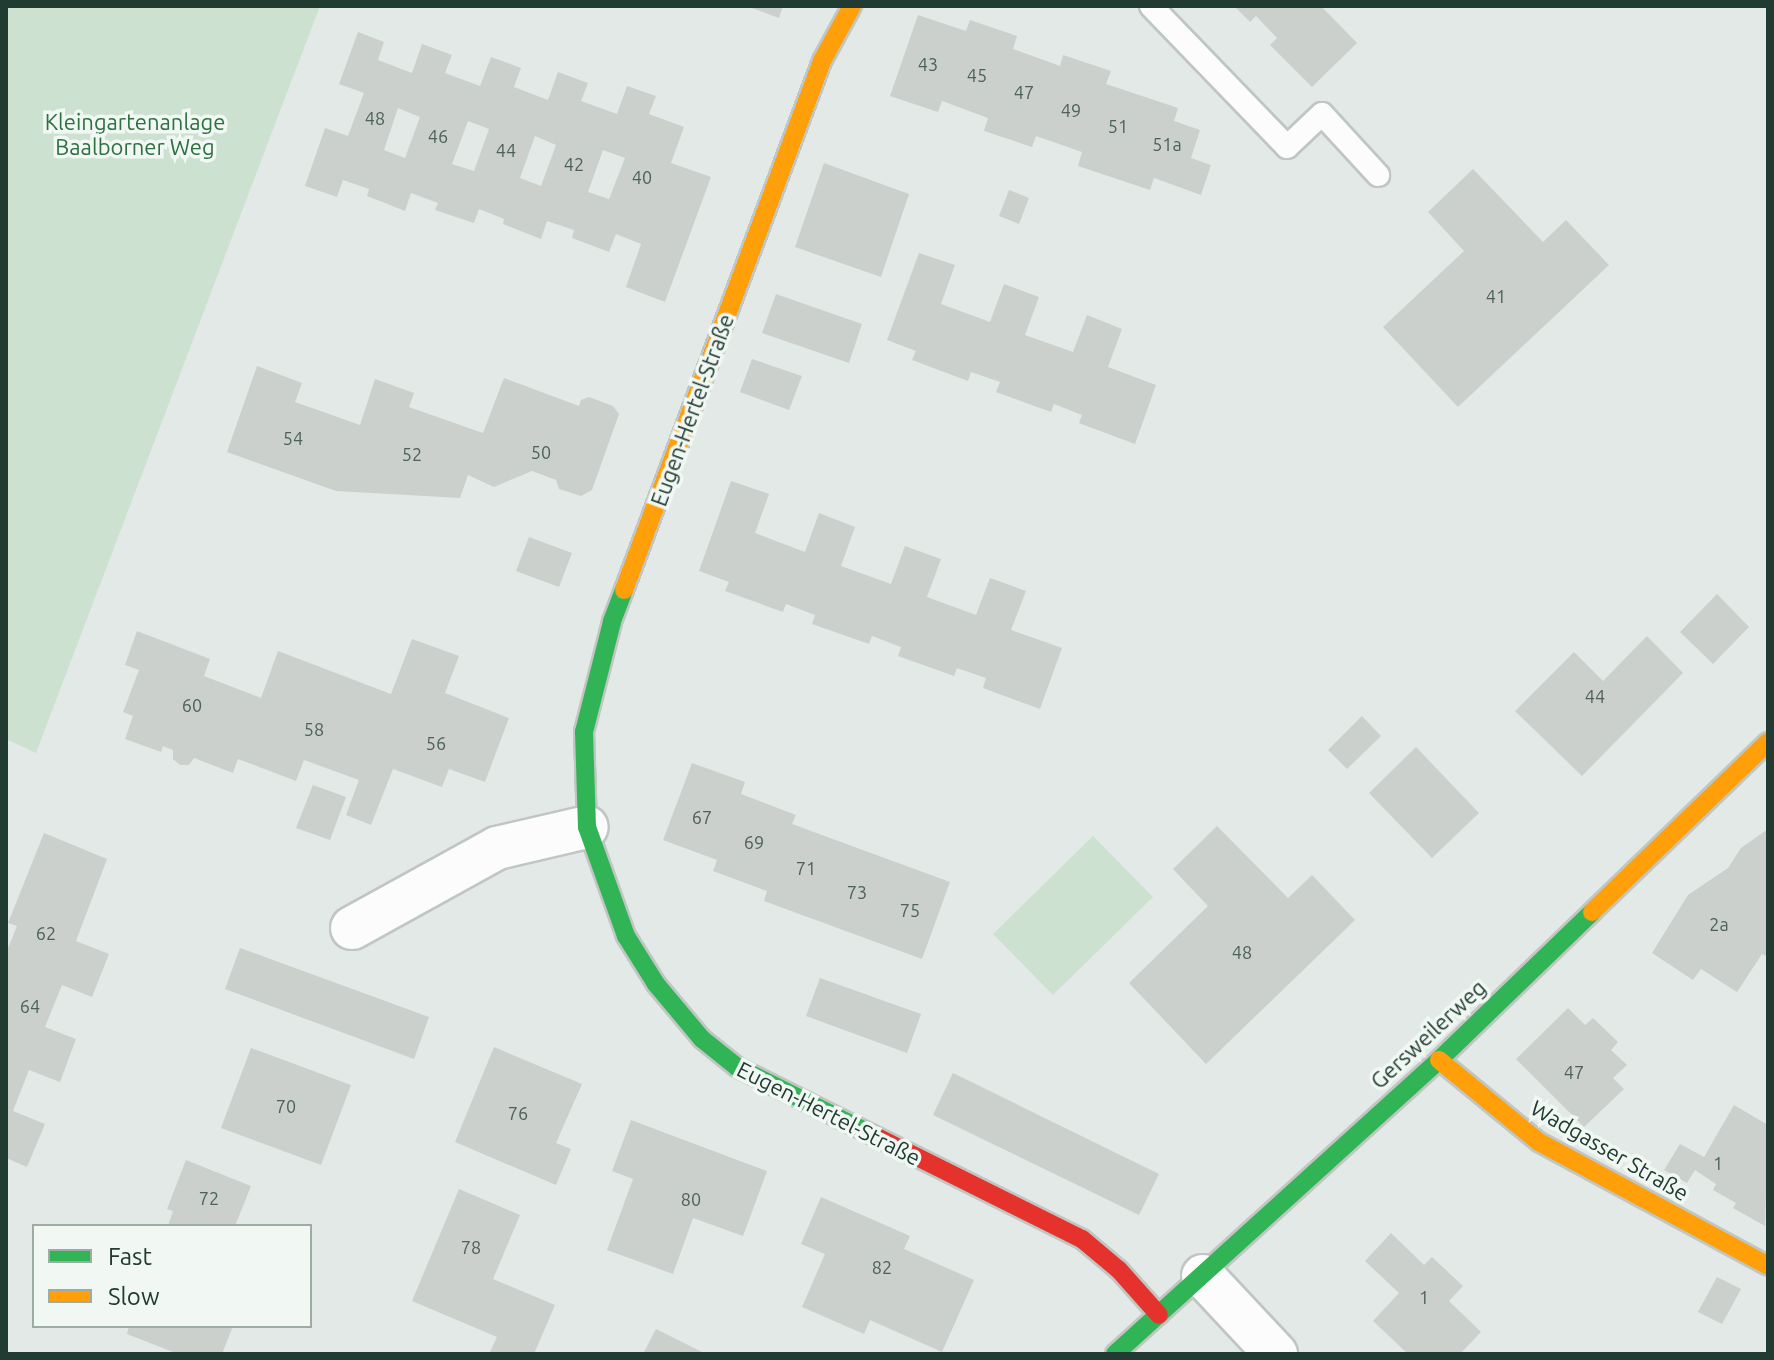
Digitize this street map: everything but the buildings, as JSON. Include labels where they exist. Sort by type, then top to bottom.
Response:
[{"type":"street","name":"Eugen-Hertel-Straße","points":[[852,6],[822,61],[612,622],[584,732],[587,827],[609,896],[626,936],[656,984],[702,1039],[737,1067],[1082,1239],[1119,1270],[1159,1315]]},
{"type":"street","name":"Gersweilerweg","points":[[1115,1354],[1439,1060],[1764,753]]},
{"type":"street","points":[[352,928],[497,848],[587,827]]},
{"type":"street","name":"Wadgasser Straße","points":[[1439,1060],[1539,1142],[1768,1266]]},
{"type":"street","points":[[1203,1276],[1276,1354]]},
{"type":"lane","points":[[1151,6],[1287,147],[1322,114],[1378,175]]},
{"type":"green space","name":"Kleingartenanlage Baalborner Weg","points":[[6,6],[320,6],[36,753],[6,739]]},
{"type":"green space","points":[[1093,836],[1153,897],[1053,995],[993,934]]},
{"type":"traffic: fast","points":[[624,590],[612,622],[584,732],[587,827],[626,936],[656,984],[702,1039],[737,1067],[877,1137]]},
{"type":"traffic: fast","points":[[1115,1354],[1439,1060],[1592,912]]},
{"type":"traffic: slow","points":[[624,590],[822,61],[852,6]]},
{"type":"traffic: slow","points":[[1592,912],[1768,742]]},
{"type":"traffic: slow","points":[[1439,1060],[1539,1142],[1768,1266]]},
{"type":"traffic: jam","points":[[877,1137],[1082,1239],[1119,1270],[1159,1315]]}]
